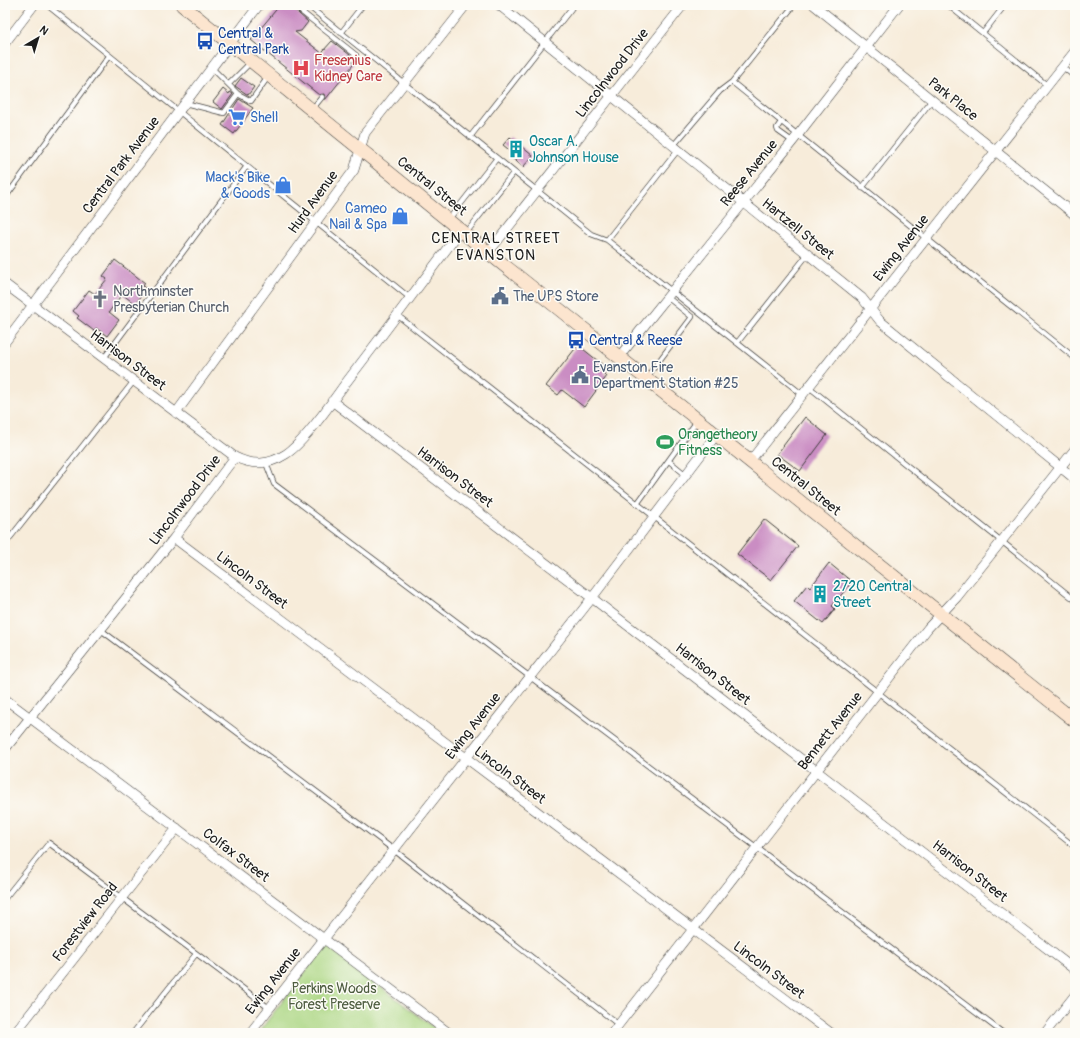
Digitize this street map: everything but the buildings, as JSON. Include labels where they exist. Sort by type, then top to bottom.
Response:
[{"type":"main road","name":"Central Street","points":[[182,5],[646,379],[1075,721]]},
{"type":"street","points":[[5,43],[34,5]]},
{"type":"street","name":"Central Park Avenue","points":[[5,342],[259,5]]},
{"type":"street","name":"Hurd Avenue","points":[[176,413],[354,170],[365,133],[466,5]]},
{"type":"street","name":"Hartzell Street","points":[[499,5],[862,298],[880,322],[1075,479]]},
{"type":"street","name":"Lincolnwood Drive","points":[[488,252],[683,5]]},
{"type":"street","name":"Park Place","points":[[814,5],[1075,215]]},
{"type":"street","name":"Reese Avenue","points":[[619,357],[795,139],[899,5]]},
{"type":"street","name":"Ewing Avenue","points":[[750,462],[1075,51]]},
{"type":"street","name":"Lincolnwood Drive","points":[[5,750],[174,538],[235,458],[254,464],[266,463],[277,459],[295,447],[463,232]]},
{"type":"street","name":"Harrison Street","points":[[5,284],[235,458]]},
{"type":"street","name":"Harrison Street","points":[[332,401],[592,598],[1075,970]]},
{"type":"street","name":"Ewing Avenue","points":[[250,1033],[592,598],[716,435]]},
{"type":"street","name":"Bennett Avenue","points":[[612,1033],[928,628],[942,614],[1075,450]]},
{"type":"street","name":"Lincoln Street","points":[[174,538],[831,1033]]},
{"type":"street","name":"Colfax Street","points":[[5,699],[449,1033]]},
{"type":"street","name":"Forestview Road","points":[[15,1033],[177,828]]},
{"type":"street","points":[[1045,1033],[1075,995]]},
{"type":"lane","points":[[47,5],[410,298]]},
{"type":"lane","points":[[293,5],[356,55],[352,59]]},
{"type":"lane","points":[[306,5],[405,83],[591,234],[607,240],[669,294],[692,317],[646,379]]},
{"type":"lane","points":[[341,33],[363,5]]},
{"type":"lane","points":[[470,137],[574,5]]},
{"type":"lane","points":[[607,240],[675,148],[720,92],[732,82],[794,5]]},
{"type":"lane","points":[[948,5],[1048,86]]},
{"type":"lane","points":[[982,33],[1005,5]]},
{"type":"lane","points":[[5,198],[109,56]]},
{"type":"lane","points":[[229,84],[251,61]]},
{"type":"lane","points":[[211,67],[238,94],[251,102],[269,76]]},
{"type":"lane","points":[[1063,67],[1075,77]]},
{"type":"lane","points":[[732,82],[781,122],[795,139]]},
{"type":"lane","points":[[184,103],[224,113],[238,94]]},
{"type":"lane","points":[[311,110],[322,97]]},
{"type":"lane","points":[[862,188],[932,100]]},
{"type":"lane","points":[[781,122],[777,128],[778,131],[795,139],[862,188],[1075,358]]},
{"type":"lane","points":[[448,220],[496,158]]},
{"type":"lane","points":[[104,358],[247,166]]},
{"type":"lane","points":[[463,232],[514,172]]},
{"type":"lane","points":[[737,343],[808,254]]},
{"type":"lane","points":[[669,294],[737,343],[803,395]]},
{"type":"lane","points":[[397,315],[1075,847]]},
{"type":"lane","points":[[5,544],[134,381]]},
{"type":"lane","points":[[809,386],[1075,600]]},
{"type":"lane","points":[[637,504],[698,420]]},
{"type":"lane","points":[[669,461],[686,475]]},
{"type":"lane","points":[[266,463],[274,484],[529,678],[1002,1033]]},
{"type":"lane","points":[[101,630],[394,850],[619,1024]]},
{"type":"lane","points":[[5,898],[48,843],[269,1008]]},
{"type":"lane","points":[[133,1033],[196,954]]},
{"type":"green space","name":"Perkins Woods Forest Preserve","points":[[326,945],[441,1033],[258,1033]]},
{"type":"place","name":"Central & Central Park","points":[[205,41]]},
{"type":"place","name":"Fresenius Kidney Care","points":[[301,68]]},
{"type":"place","name":"Shell","points":[[237,117]]},
{"type":"place","name":"Oscar A. Johnson House","points":[[516,149]]},
{"type":"place","name":"Mack's Bike & Goods","points":[[283,185]]},
{"type":"place","name":"Cameo Nail & Spa","points":[[400,216]]},
{"type":"place","name":"The UPS Store","points":[[500,296]]},
{"type":"place","name":"Northminster Presbyterian Church","points":[[100,299]]},
{"type":"place","name":"Central & Reese","points":[[576,340]]},
{"type":"place","name":"Evanston Fire Department Station #25","points":[[580,375]]},
{"type":"place","name":"Orangetheory Fitness","points":[[665,442]]},
{"type":"place","name":"2720 Central Street","points":[[820,594]]},
{"type":"district","name":"CENTRAL STREET EVANSTON","points":[[496,246]]}]
